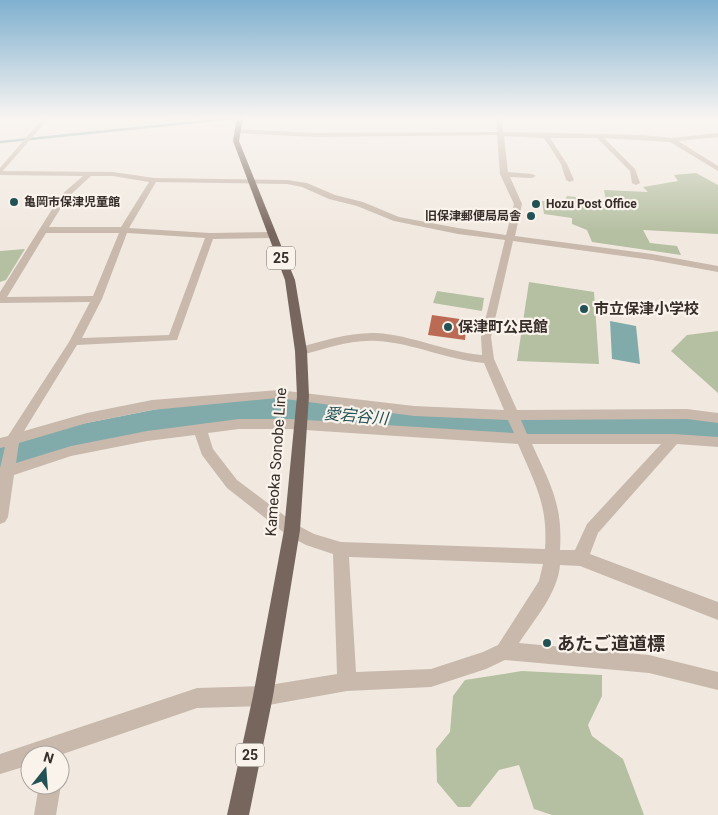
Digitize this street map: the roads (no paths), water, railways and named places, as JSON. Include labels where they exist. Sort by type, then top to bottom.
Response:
[{"type":"main road","name":"Kameoka Sonobe Line","points":[[238,815],[263,696],[292,530],[303,399],[301,351],[290,280],[242,156]]},
{"type":"street","points":[[0,172],[13,156]]},
{"type":"street","points":[[70,746],[197,698],[263,696],[347,682],[431,678],[486,660],[504,651],[546,586],[553,556],[554,527],[551,505],[488,359],[486,337],[518,204],[504,174],[502,156]]},
{"type":"street","points":[[559,156],[570,180]]},
{"type":"street","points":[[619,156],[633,170],[636,183]]},
{"type":"street","points":[[697,156],[718,169]]},
{"type":"street","points":[[0,172],[89,174],[154,180],[287,182],[304,185],[397,219],[652,257],[718,269]]},
{"type":"street","points":[[89,174],[64,197],[2,289],[0,300],[96,299]]},
{"type":"street","points":[[504,174],[532,176]]},
{"type":"street","points":[[0,517],[8,441],[74,342],[96,299],[124,230],[154,180]]},
{"type":"street","points":[[43,230],[124,230],[210,236],[272,235]]},
{"type":"street","points":[[74,342],[173,338],[210,236]]},
{"type":"street","points":[[301,351],[375,337],[401,341],[469,358],[488,359]]},
{"type":"street","points":[[8,441],[87,418],[152,405],[236,396],[278,394],[303,399],[379,408],[512,416],[688,414],[718,418]]},
{"type":"street","points":[[6,469],[71,451],[200,428],[239,424],[301,422],[521,436],[674,439],[718,442]]},
{"type":"street","points":[[200,428],[207,451],[232,484],[292,530],[311,540],[341,549],[429,554],[580,558],[718,611]]},
{"type":"street","points":[[580,558],[592,529],[674,439]]},
{"type":"street","points":[[341,549],[347,682]]},
{"type":"street","points":[[504,651],[650,664],[718,680]]},
{"type":"street","points":[[0,764],[20,758]]},
{"type":"street","points":[[45,815],[48,795]]},
{"type":"water","points":[[610,321],[636,326],[640,364],[612,359]]},
{"type":"waterway","name":"愛宕谷川","points":[[0,459],[51,443],[203,412],[270,408],[329,416],[445,424],[690,426],[718,430]]},
{"type":"place","name":"亀岡市保津児童館","points":[[14,202]]},
{"type":"place","name":"Hozu Post Office","points":[[536,204]]},
{"type":"place","name":"旧保津郵便局局舎","points":[[531,216]]},
{"type":"place","name":"市立保津小学校","points":[[584,309]]},
{"type":"place","name":"保津町公民館","points":[[448,327]]},
{"type":"place","name":"あたご道道標","points":[[547,643]]}]
